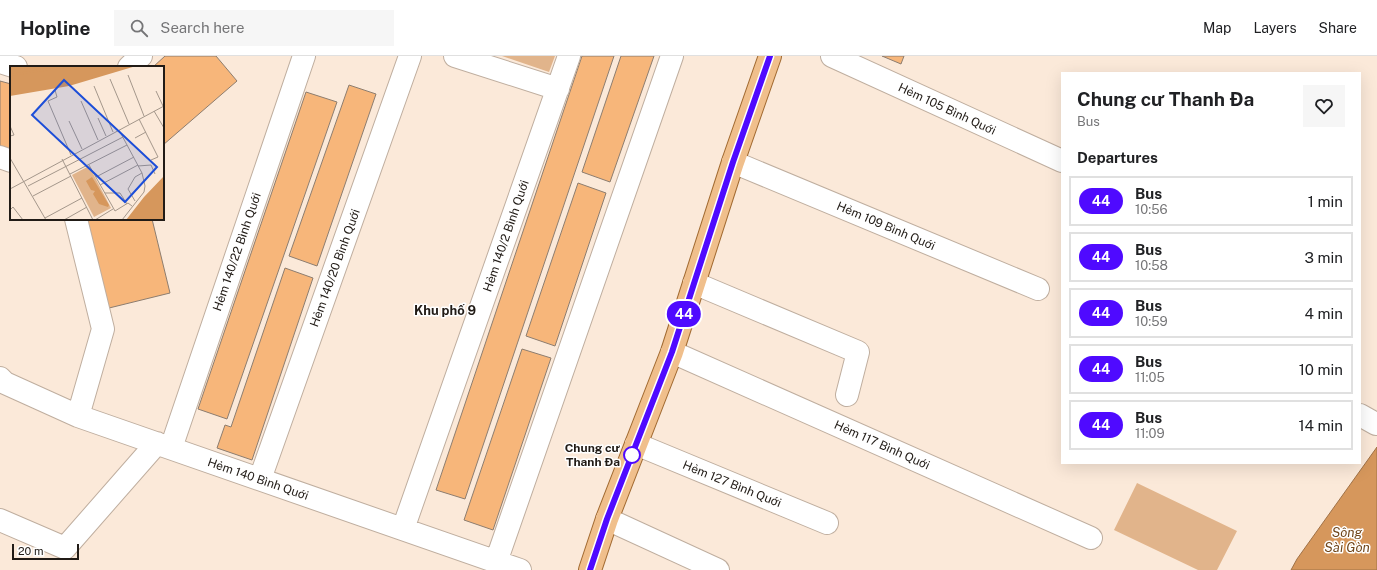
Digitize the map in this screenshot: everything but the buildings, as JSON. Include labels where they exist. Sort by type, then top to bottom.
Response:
[{"type":"main road","points":[[590,570],[607,519],[672,352],[733,162],[770,56]]},
{"type":"street","points":[[130,66],[141,56]]},
{"type":"street","name":"Hẻm 140/22 Bình Quới","points":[[164,446],[304,56]]},
{"type":"street","name":"Hẻm 140/20 Bình Quới","points":[[260,479],[410,56]]},
{"type":"street","points":[[455,56],[558,89]]},
{"type":"street","name":"Hẻm 140/2 Bình Quới","points":[[403,529],[569,56]]},
{"type":"street","points":[[496,562],[672,56]]},
{"type":"street","name":"Hẻm 105 Bình Quới","points":[[832,56],[1061,161]]},
{"type":"street","points":[[0,62],[13,66]]},
{"type":"street","points":[[0,157],[10,161]]},
{"type":"street","name":"Hẻm 109 Bình Quới","points":[[733,162],[1038,289]]},
{"type":"street","points":[[76,220],[103,329],[78,416]]},
{"type":"street","points":[[694,282],[858,352],[847,395]]},
{"type":"street","name":"Hẻm 117 Bình Quới","points":[[672,352],[1091,538]]},
{"type":"street","name":"Hẻm 140 Bình Quới","points":[[0,378],[5,382],[78,416],[520,570]]},
{"type":"street","name":"Hẻm 127 Bình Quới","points":[[636,444],[827,523]]},
{"type":"street","points":[[0,520],[65,548],[164,446]]},
{"type":"street","points":[[607,519],[718,570]]},
{"type":"shaded area","points":[[502,56],[555,56],[549,72]]},
{"type":"shaded area","points":[[1137,483],[1237,531],[1217,570],[1198,570],[1114,530]]},
{"type":"water","name":"Sông Sài Gòn","points":[[1377,447],[1377,570],[1291,570],[1297,559]]},
{"type":"bus line","name":"44","points":[[590,570],[607,519],[672,352],[733,162],[770,56]]},
{"type":"place","name":"Chung cư Thanh Đa","points":[[632,455]]},
{"type":"district","name":"Khu phố 9","points":[[445,310]]}]
